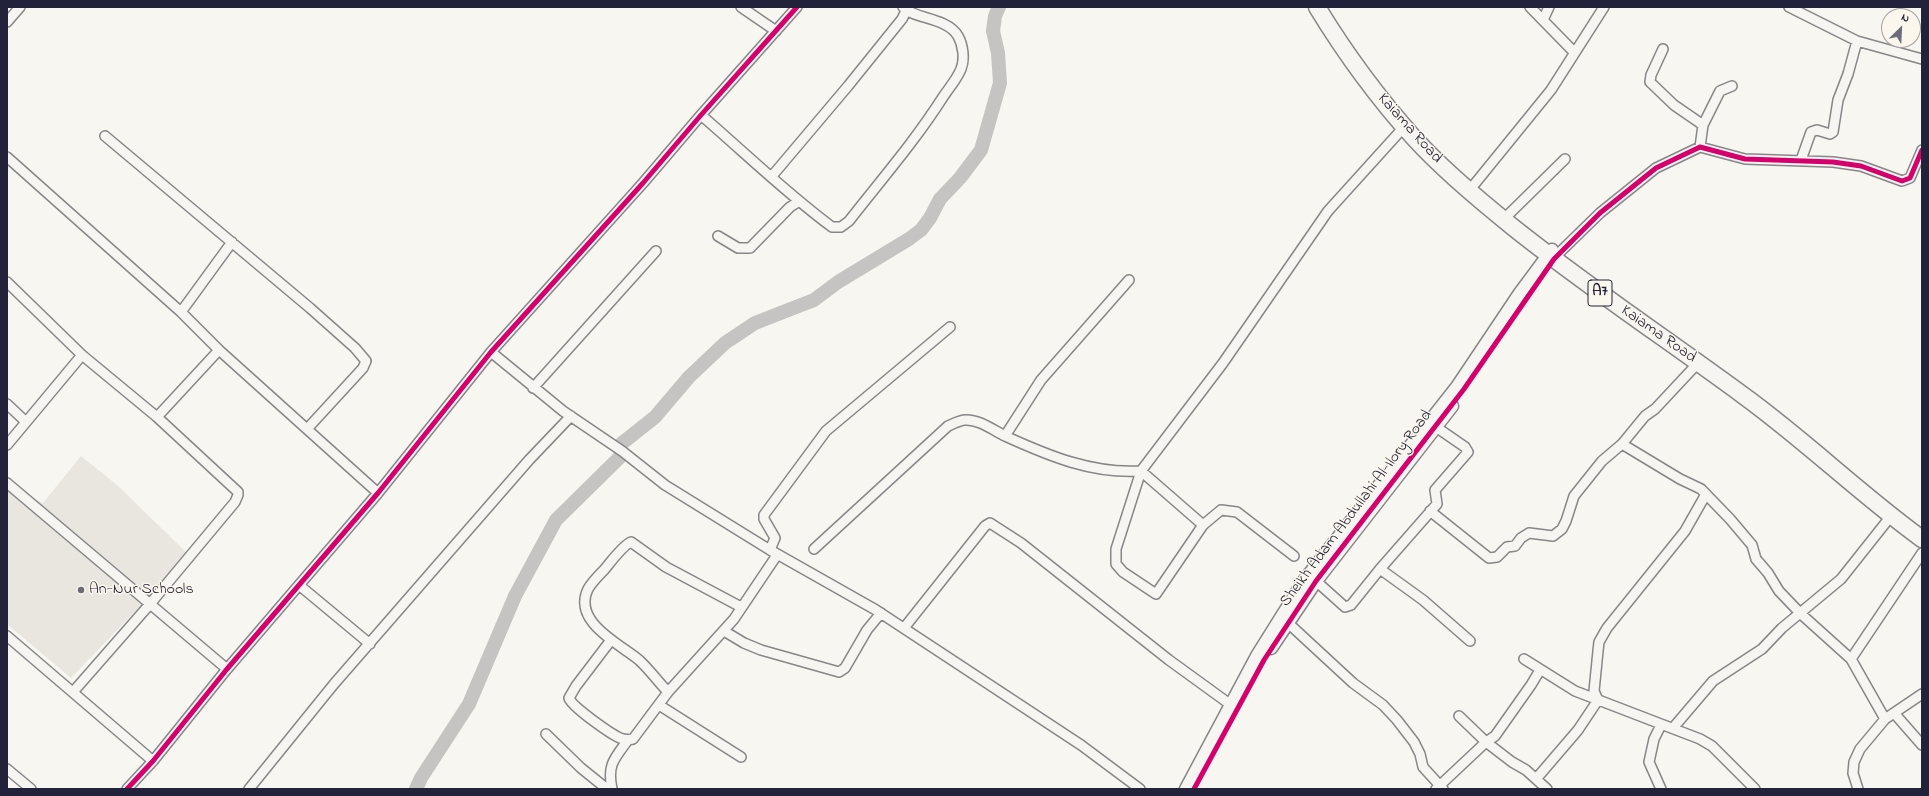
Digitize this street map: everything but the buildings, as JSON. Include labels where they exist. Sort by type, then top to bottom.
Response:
[{"type":"highway","name":"Kaiama Road","points":[[1317,7],[1372,86],[1404,127],[1433,158],[1474,196],[1786,428],[1891,516],[1922,539]]},
{"type":"highway","name":"Kaiama Road","points":[[1325,7],[1346,39],[1404,117],[1430,146],[1473,186],[1553,255],[1763,402],[1866,487],[1922,530]]},
{"type":"street","points":[[7,22],[20,7]]},
{"type":"street","points":[[741,7],[776,31]]},
{"type":"street","points":[[128,789],[153,761],[227,669],[378,493],[491,352],[643,183],[701,114],[797,7]]},
{"type":"street","points":[[1530,7],[1574,52]]},
{"type":"street","points":[[1542,20],[1549,7]]},
{"type":"street","points":[[1473,186],[1551,90],[1604,7]]},
{"type":"street","points":[[1789,7],[1857,41],[1922,59]]},
{"type":"street","points":[[701,114],[772,176],[798,202],[832,227],[841,227],[849,221],[933,113],[961,69],[963,58],[962,47],[958,36],[953,30],[934,20],[904,9],[902,19],[772,176]]},
{"type":"street","points":[[1801,160],[1811,132],[1817,130],[1830,134],[1833,132],[1838,100],[1848,74],[1857,41]]},
{"type":"street","points":[[1663,49],[1651,75],[1650,82],[1674,105],[1703,125]]},
{"type":"street","points":[[1700,147],[1703,125],[1720,91],[1732,86]]},
{"type":"street","points":[[1294,556],[1236,512],[1221,510],[1203,525],[1156,594],[1123,572],[1116,564],[1116,549],[1141,471],[1223,363],[1328,211],[1404,127]]},
{"type":"street","points":[[105,136],[310,308],[355,348],[366,361],[363,368],[307,429]]},
{"type":"street","points":[[1553,255],[1600,213],[1656,168],[1700,147],[1745,159],[1801,160],[1861,166],[1902,181],[1910,178],[1922,150]]},
{"type":"street","points":[[1508,215],[1565,158]]},
{"type":"street","points":[[8,161],[181,312],[219,350],[378,493]]},
{"type":"street","points":[[718,236],[738,248],[750,248],[790,207],[798,202]]},
{"type":"street","points":[[181,312],[232,242]]},
{"type":"street","points":[[533,388],[656,251]]},
{"type":"street","name":"Sheikh Adam Abdullahi Al-Ilory Road","points":[[1194,789],[1241,701],[1287,622],[1316,581],[1464,389],[1553,255]]},
{"type":"street","name":"Sheikh Adam Abdullahi Al-Ilory Road","points":[[1186,789],[1257,656],[1304,581],[1457,387],[1516,299],[1553,255]]},
{"type":"street","points":[[1005,436],[1041,380],[1129,280]]},
{"type":"street","points":[[7,282],[82,355],[156,417],[238,492],[238,496],[150,604],[73,692]]},
{"type":"street","points":[[612,789],[610,771],[612,763],[628,740],[633,739],[668,692],[734,619],[774,552],[775,538],[764,519],[764,515],[826,431],[950,327]]},
{"type":"street","points":[[156,417],[219,350]]},
{"type":"street","points":[[491,352],[533,388],[665,485],[774,552],[904,628],[1081,745],[1140,789]]},
{"type":"street","points":[[7,445],[25,421],[82,355]]},
{"type":"street","points":[[1430,511],[1489,558],[1494,559],[1507,547],[1515,546],[1521,538],[1529,533],[1553,536],[1562,529],[1574,496],[1602,461],[1622,444],[1645,416],[1655,408],[1698,363]]},
{"type":"street","points":[[7,404],[25,421]]},
{"type":"street","points":[[249,789],[324,696],[529,460],[571,416]]},
{"type":"street","points":[[814,549],[948,426],[965,420],[977,422],[1005,436],[1083,467],[1116,472],[1141,471],[1203,525]]},
{"type":"street","points":[[1316,581],[1345,607],[1351,605],[1380,569],[1437,504],[1435,490],[1468,452],[1465,447],[1436,427]]},
{"type":"street","points":[[1622,444],[1706,494],[1752,545],[1756,559],[1768,573],[1779,591],[1801,614],[1851,659],[1885,719]]},
{"type":"street","points":[[7,483],[227,669]]},
{"type":"street","points":[[1598,700],[1594,691],[1598,651],[1600,642],[1607,628],[1685,531],[1706,494]]},
{"type":"street","points":[[1673,728],[1714,681],[1762,649],[1782,628],[1801,614],[1841,579],[1891,516]]},
{"type":"street","points":[[904,628],[985,526],[990,523],[1021,543],[1159,652],[1231,705]]},
{"type":"street","points":[[668,692],[640,661],[611,640],[590,621],[586,607],[588,590],[594,581],[631,542],[666,567],[741,607]]},
{"type":"street","points":[[1851,659],[1922,554]]},
{"type":"street","points":[[1380,569],[1423,600],[1470,641]]},
{"type":"street","points":[[299,585],[370,644]]},
{"type":"street","points":[[724,631],[744,643],[761,650],[840,672],[845,668],[867,630],[881,614]]},
{"type":"street","points":[[1287,622],[1353,683],[1383,705],[1397,720],[1414,742],[1420,754],[1423,767],[1440,788],[1486,742],[1496,736],[1540,670]]},
{"type":"street","points":[[7,636],[153,761]]},
{"type":"street","points":[[611,640],[576,686],[569,698],[574,705],[606,730],[628,740]]},
{"type":"street","points":[[1524,659],[1575,691],[1700,739],[1712,746],[1755,789]]},
{"type":"street","points":[[1858,789],[1853,773],[1854,762],[1860,750],[1885,719],[1922,694]]},
{"type":"street","points":[[1536,779],[1578,730],[1598,700]]},
{"type":"street","points":[[659,705],[741,757]]},
{"type":"street","points":[[1894,713],[1922,745]]},
{"type":"street","points":[[1460,716],[1486,742],[1512,762],[1526,770],[1547,789]]},
{"type":"street","points":[[1661,725],[1654,739],[1650,762],[1661,789]]},
{"type":"street","points":[[546,734],[581,768],[607,789]]},
{"type":"street","points":[[7,769],[31,789]]},
{"type":"shaded area","name":"An-Nur Schools","points":[[81,456],[117,485],[189,555],[71,678],[7,624],[7,485],[43,503]]},
{"type":"waterway","points":[[416,789],[421,778],[469,704],[515,596],[556,520],[620,457],[621,444],[655,417],[689,377],[725,343],[755,323],[814,300],[838,282],[909,239],[921,230],[930,218],[940,199],[960,178],[981,150],[1000,83],[998,53],[993,31],[995,16],[999,7]]},
{"type":"cycle path","points":[[127,789],[153,761],[227,669],[378,493],[491,352],[643,183],[797,7]]},
{"type":"cycle path","points":[[1194,789],[1264,660],[1316,581],[1464,389],[1554,259],[1600,213],[1656,168],[1700,147],[1745,159],[1833,162],[1861,166],[1902,181],[1910,178],[1922,150]]},
{"type":"place","name":"An-Nur Schools","points":[[81,590]]}]
